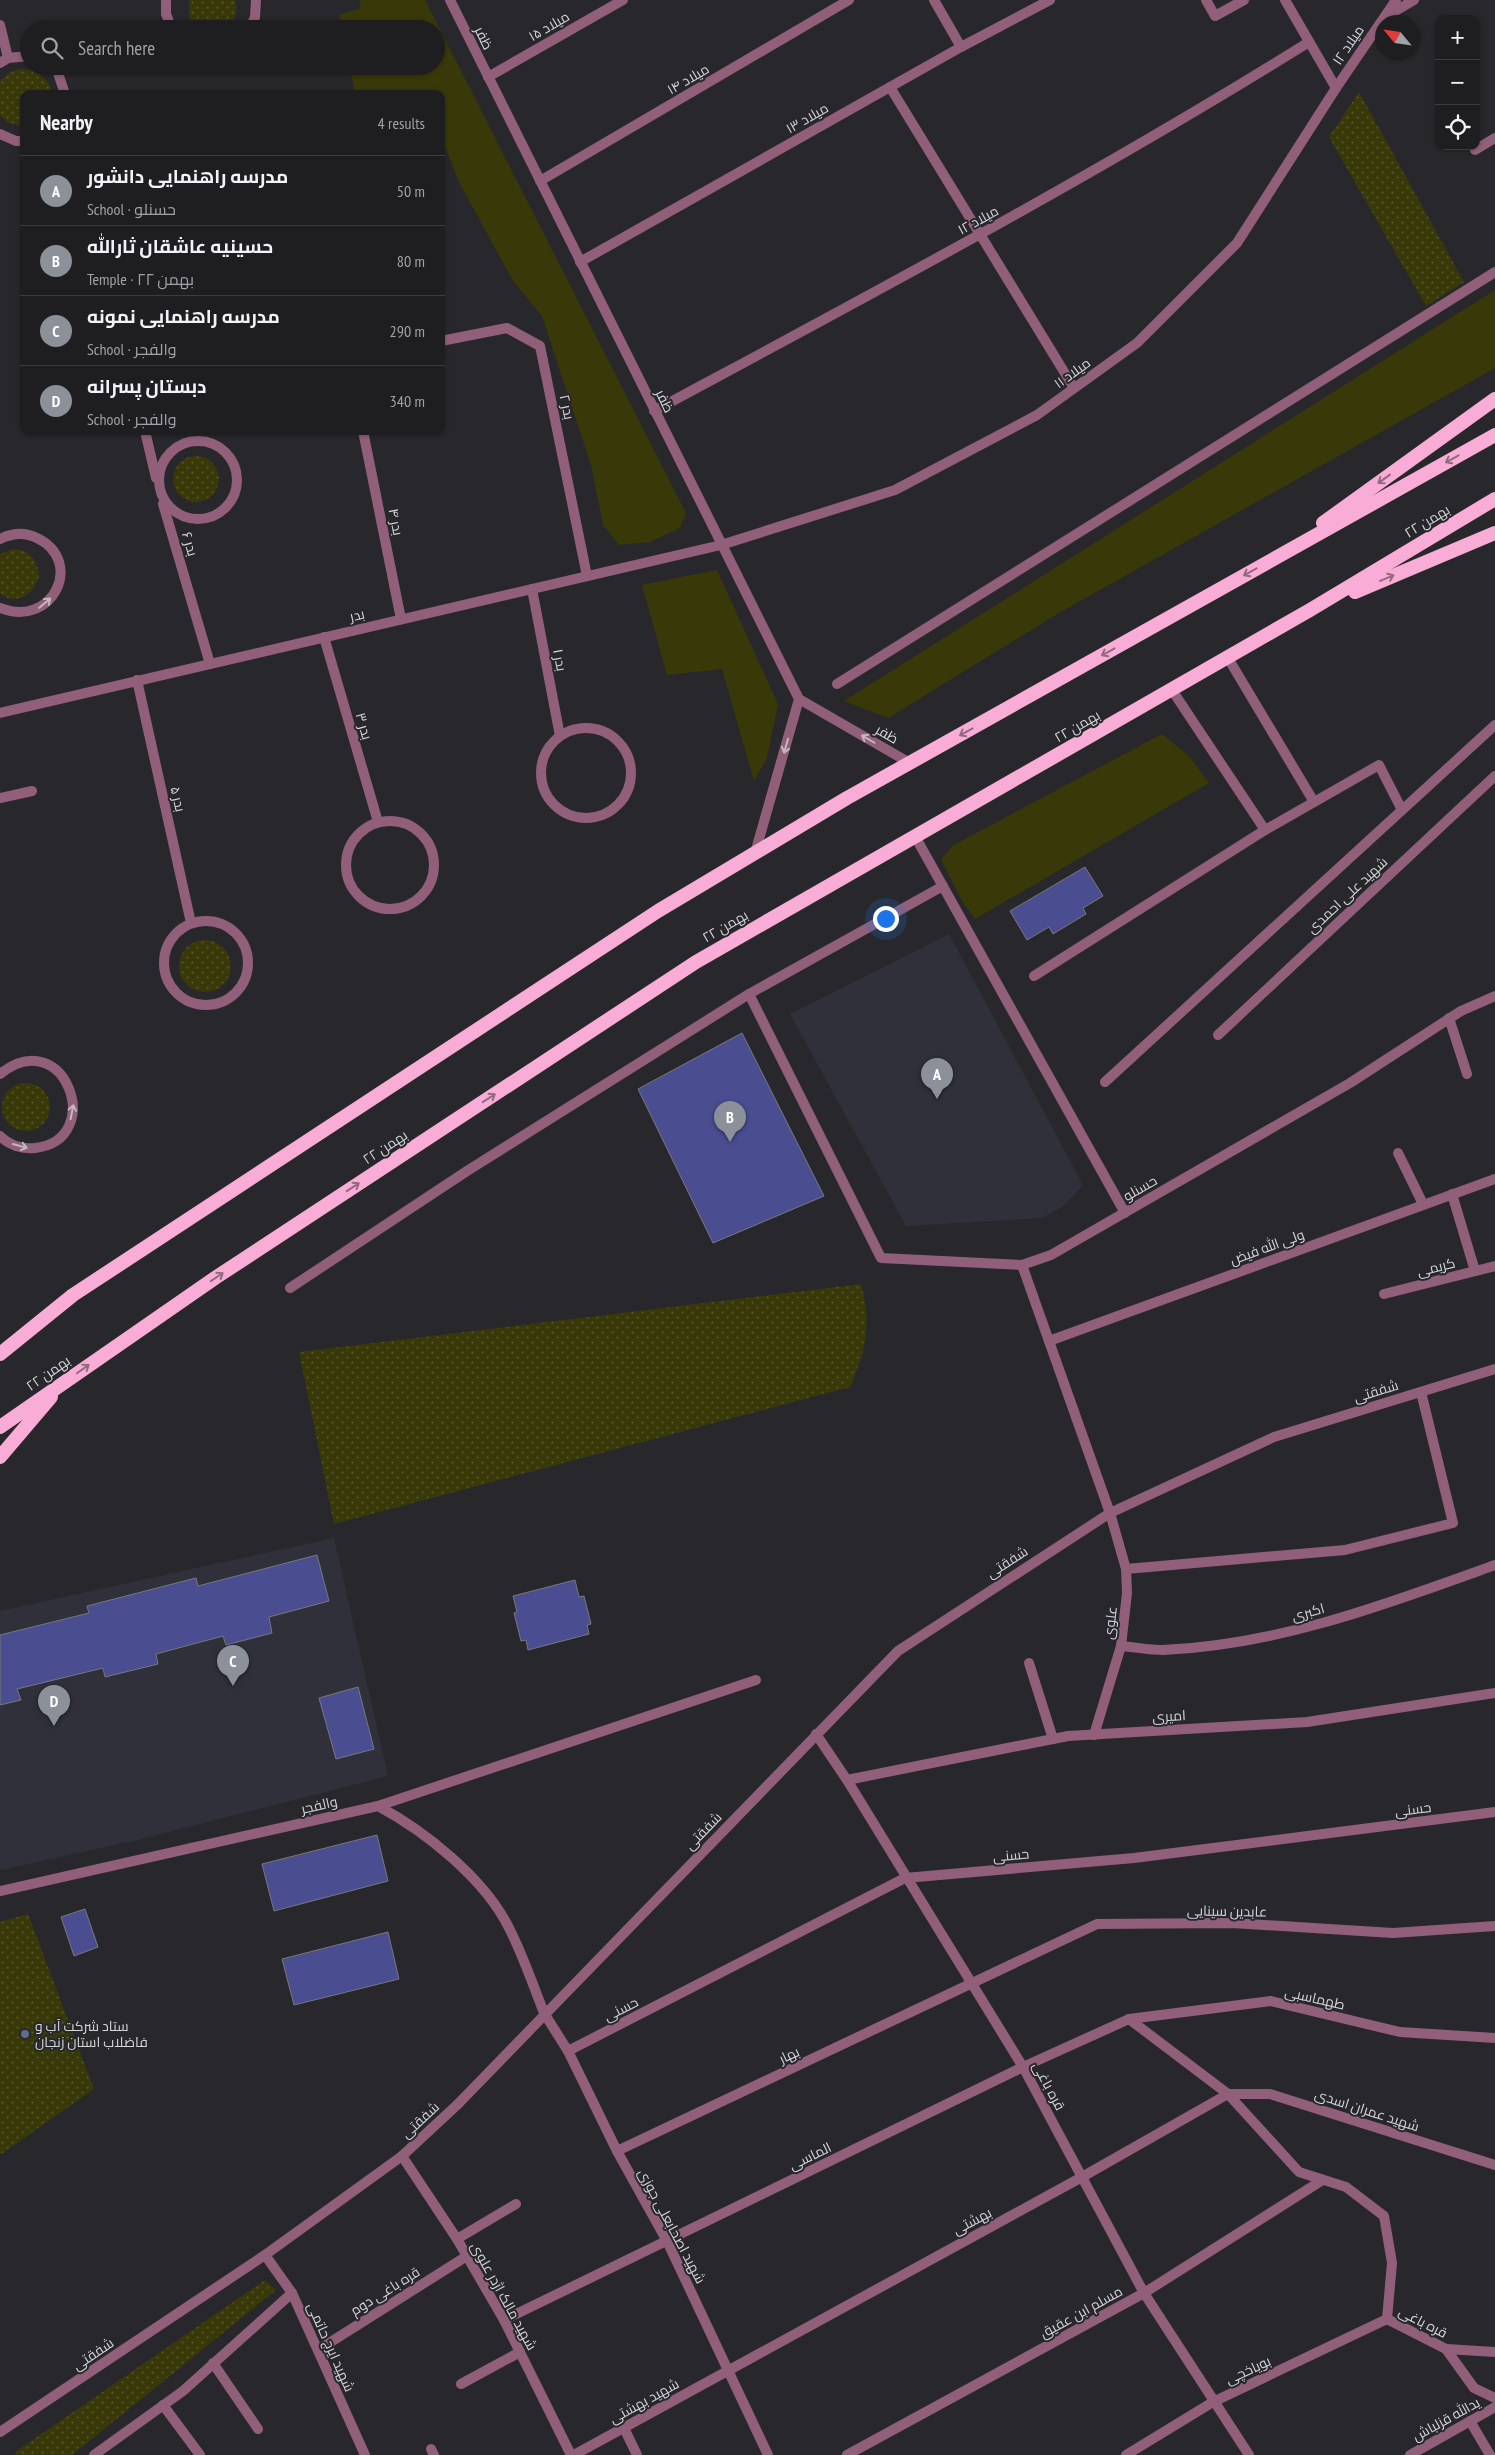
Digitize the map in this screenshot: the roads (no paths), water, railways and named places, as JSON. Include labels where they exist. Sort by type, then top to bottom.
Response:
[{"type":"highway","points":[[1267,563],[1495,399]]},
{"type":"highway","points":[[0,1354],[73,1295],[641,922],[910,763],[1495,435]]},
{"type":"highway","name":"۲۲ بهمن","points":[[0,1426],[214,1278],[696,962],[1228,658],[1495,499]]},
{"type":"highway","points":[[1310,610],[1495,534]]},
{"type":"highway","points":[[0,1345],[28,1330]]},
{"type":"highway","points":[[0,1457],[64,1382]]},
{"type":"street","points":[[166,0],[166,14],[168,20]]},
{"type":"street","points":[[254,20],[256,0]]},
{"type":"street","name":"ظفر","points":[[450,0],[654,412],[799,699],[910,763]]},
{"type":"street","name":"میلاد ۱۵","points":[[488,77],[623,0]]},
{"type":"street","name":"میلاد ۱۴","points":[[540,181],[849,0]]},
{"type":"street","points":[[934,0],[961,47]]},
{"type":"street","name":"میلاد ۱۳","points":[[580,262],[961,47],[1050,0]]},
{"type":"street","points":[[1206,0],[1215,16],[1244,0]]},
{"type":"street","points":[[1285,0],[1336,88]]},
{"type":"street","name":"میلاد ۱۲","points":[[1385,15],[1396,0]]},
{"type":"street","name":"میلاد ۱۲","points":[[1388,15],[1414,0]]},
{"type":"street","points":[[0,25],[4,60],[20,57]]},
{"type":"street","name":"میلاد ۱۲","points":[[1336,88],[1375,30]]},
{"type":"street","name":"میلاد ۱۲","points":[[654,412],[981,235],[1234,89],[1309,42]]},
{"type":"street","points":[[59,75],[64,90]]},
{"type":"street","points":[[890,87],[1074,388]]},
{"type":"street","name":"میلاد ۱۱","points":[[721,545],[895,490],[1037,415],[1138,343],[1237,242],[1336,88]]},
{"type":"street","points":[[0,134],[20,141]]},
{"type":"street","points":[[1480,147],[1495,138]]},
{"type":"street","points":[[837,684],[1495,272]]},
{"type":"street","name":"بدر ۲","points":[[445,340],[507,328],[540,346],[588,576]]},
{"type":"street","name":"بدر ۶","points":[[146,435],[158,487],[210,664]]},
{"type":"street","name":"بدر ۴","points":[[364,435],[401,619]]},
{"type":"street","points":[[194,440],[213,444],[229,455],[236,467],[238,480],[236,493],[220,514],[208,519],[195,520],[182,517],[171,510],[163,500],[158,487],[163,461],[171,451],[182,444],[194,440]]},
{"type":"street","points":[[0,539],[20,533],[32,535],[44,541],[53,551],[59,563],[60,577],[57,590],[49,601],[38,609],[25,613],[11,612],[0,608]]},
{"type":"street","name":"بدر","points":[[0,712],[721,545]]},
{"type":"street","name":"بدر ۱","points":[[532,588],[560,736]]},
{"type":"street","name":"بدر ۳","points":[[324,637],[378,822]]},
{"type":"street","points":[[1228,658],[1314,802]]},
{"type":"street","name":"بدر ۵","points":[[137,680],[191,924]]},
{"type":"street","points":[[1172,690],[1265,830]]},
{"type":"street","points":[[755,853],[799,699]]},
{"type":"street","points":[[1106,1082],[1495,726]]},
{"type":"street","points":[[586,728],[600,730],[613,736],[624,748],[630,762],[631,778],[627,793],[617,806],[604,814],[589,818],[574,816],[560,809],[550,799],[543,787],[541,773],[544,759],[550,746],[560,736],[573,730],[586,728]]},
{"type":"street","points":[[1034,976],[1265,830],[1379,765],[1402,810]]},
{"type":"street","name":"شهید علی احمدی","points":[[1218,1035],[1495,776]]},
{"type":"street","points":[[0,798],[32,791]]},
{"type":"street","points":[[392,820],[406,823],[418,830],[428,842],[434,856],[434,872],[429,886],[420,899],[406,907],[392,910],[376,908],[363,901],[353,890],[347,878],[345,864],[351,844],[365,828],[378,822],[392,820]]},
{"type":"street","points":[[916,838],[1125,1213]]},
{"type":"street","points":[[290,1288],[467,1171],[749,994],[943,886]]},
{"type":"street","points":[[206,921],[220,923],[233,930],[243,941],[248,955],[248,970],[244,984],[236,994],[224,1002],[205,1006],[185,1001],[175,993],[167,981],[164,955],[169,943],[179,931],[191,924],[206,921]]},
{"type":"street","points":[[749,994],[881,1258],[1022,1265],[1110,1513]]},
{"type":"street","name":"حسنلو","points":[[1022,1265],[1051,1255],[1125,1213],[1350,1083],[1449,1018],[1495,996]]},
{"type":"street","points":[[1449,1018],[1467,1074]]},
{"type":"street","points":[[0,1074],[9,1066],[24,1061],[38,1062],[52,1067],[64,1076],[71,1089],[74,1104],[72,1118],[65,1131],[54,1141],[42,1147],[14,1146],[0,1136]]},
{"type":"street","points":[[1398,1153],[1423,1204]]},
{"type":"street","name":"ولی الله فیض","points":[[1049,1341],[1495,1179]]},
{"type":"street","points":[[1452,1194],[1475,1271]]},
{"type":"street","name":"کریمی","points":[[1384,1294],[1495,1266]]},
{"type":"street","name":"شفقتی","points":[[0,2432],[265,2255],[402,2156],[458,2104],[544,2013],[898,1651],[1110,1513],[1274,1437],[1495,1368]]},
{"type":"street","points":[[1126,1569],[1345,1550],[1453,1523],[1421,1392]]},
{"type":"street","name":"علوی","points":[[1094,1735],[1121,1646],[1127,1593],[1126,1569],[1110,1513]]},
{"type":"street","name":"اکبری","points":[[1121,1646],[1161,1650],[1225,1644],[1300,1630],[1383,1605],[1495,1565]]},
{"type":"street","points":[[1029,1663],[1053,1739]]},
{"type":"street","name":"والفجر","points":[[0,1891],[378,1806],[756,1680]]},
{"type":"street","name":"امیری","points":[[847,1780],[1053,1739],[1308,1722],[1495,1693]]},
{"type":"street","name":"قره باغی","points":[[816,1734],[847,1780],[905,1878],[1023,2067],[1144,2293],[1249,2455]]},
{"type":"street","points":[[378,1806],[401,1818],[471,1875],[508,1926],[544,2013]]},
{"type":"street","name":"حسنی","points":[[568,2051],[905,1878],[1134,1858],[1495,1812]]},
{"type":"street","name":"عابدین سینایی","points":[[972,1985],[1097,1924],[1232,1923],[1393,1933],[1495,1926]]},
{"type":"street","name":"بهار","points":[[617,2151],[972,1985]]},
{"type":"street","name":"طهماسبی","points":[[1129,2019],[1271,2001],[1400,2032],[1495,2038]]},
{"type":"street","name":"شهید اصحابعلی جوزی","points":[[544,2013],[568,2051],[617,2151],[667,2241],[768,2455]]},
{"type":"street","name":"قره باغی","points":[[1129,2019],[1228,2094],[1299,2172],[1321,2181],[1346,2187],[1384,2216],[1392,2263],[1387,2319],[1446,2349],[1474,2388],[1495,2398]]},
{"type":"street","name":"الماسی","points":[[504,2320],[1023,2067],[1129,2019]]},
{"type":"street","name":"شهید عمران اسدی","points":[[1228,2094],[1270,2094],[1495,2166]]},
{"type":"street","name":"بهشتی","points":[[728,2369],[1082,2177],[1228,2094]]},
{"type":"street","name":"شهید مالک اژدر علوی","points":[[402,2156],[457,2239],[504,2320],[572,2455]]},
{"type":"street","name":"مسلم ابن عقیق","points":[[847,2455],[1144,2293],[1321,2181]]},
{"type":"street","points":[[457,2239],[516,2204]]},
{"type":"street","name":"شهید ایرج حاتمی","points":[[265,2255],[292,2294],[365,2455]]},
{"type":"street","name":"قره باغی دوم","points":[[318,2350],[466,2256]]},
{"type":"street","points":[[94,2455],[163,2405],[292,2294]]},
{"type":"street","name":"بویاخچی","points":[[1126,2455],[1213,2402],[1387,2319]]},
{"type":"street","points":[[1446,2349],[1495,2352]]},
{"type":"street","points":[[461,2384],[520,2352]]},
{"type":"street","points":[[213,2363],[258,2428]]},
{"type":"street","name":"شهید بهشتی","points":[[572,2455],[728,2369]]},
{"type":"street","points":[[163,2405],[200,2455]]},
{"type":"street","name":"یدالله قزلباش","points":[[1410,2455],[1495,2407]]},
{"type":"street","points":[[1470,2421],[1490,2455]]},
{"type":"street","points":[[624,2428],[637,2455]]},
{"type":"place","name":"مدرسه راهنمایی دانشور","points":[[937,1099]]},
{"type":"place","name":"حسینیه عاشقان ثارالله","points":[[730,1142]]},
{"type":"place","name":"مدرسه راهنمایی نمونه","points":[[233,1686]]},
{"type":"place","name":"دبستان پسرانه","points":[[54,1726]]},
{"type":"place","name":"ستاد شرکت آب و فاضلاب استان زنجان","points":[[25,2034]]}]
